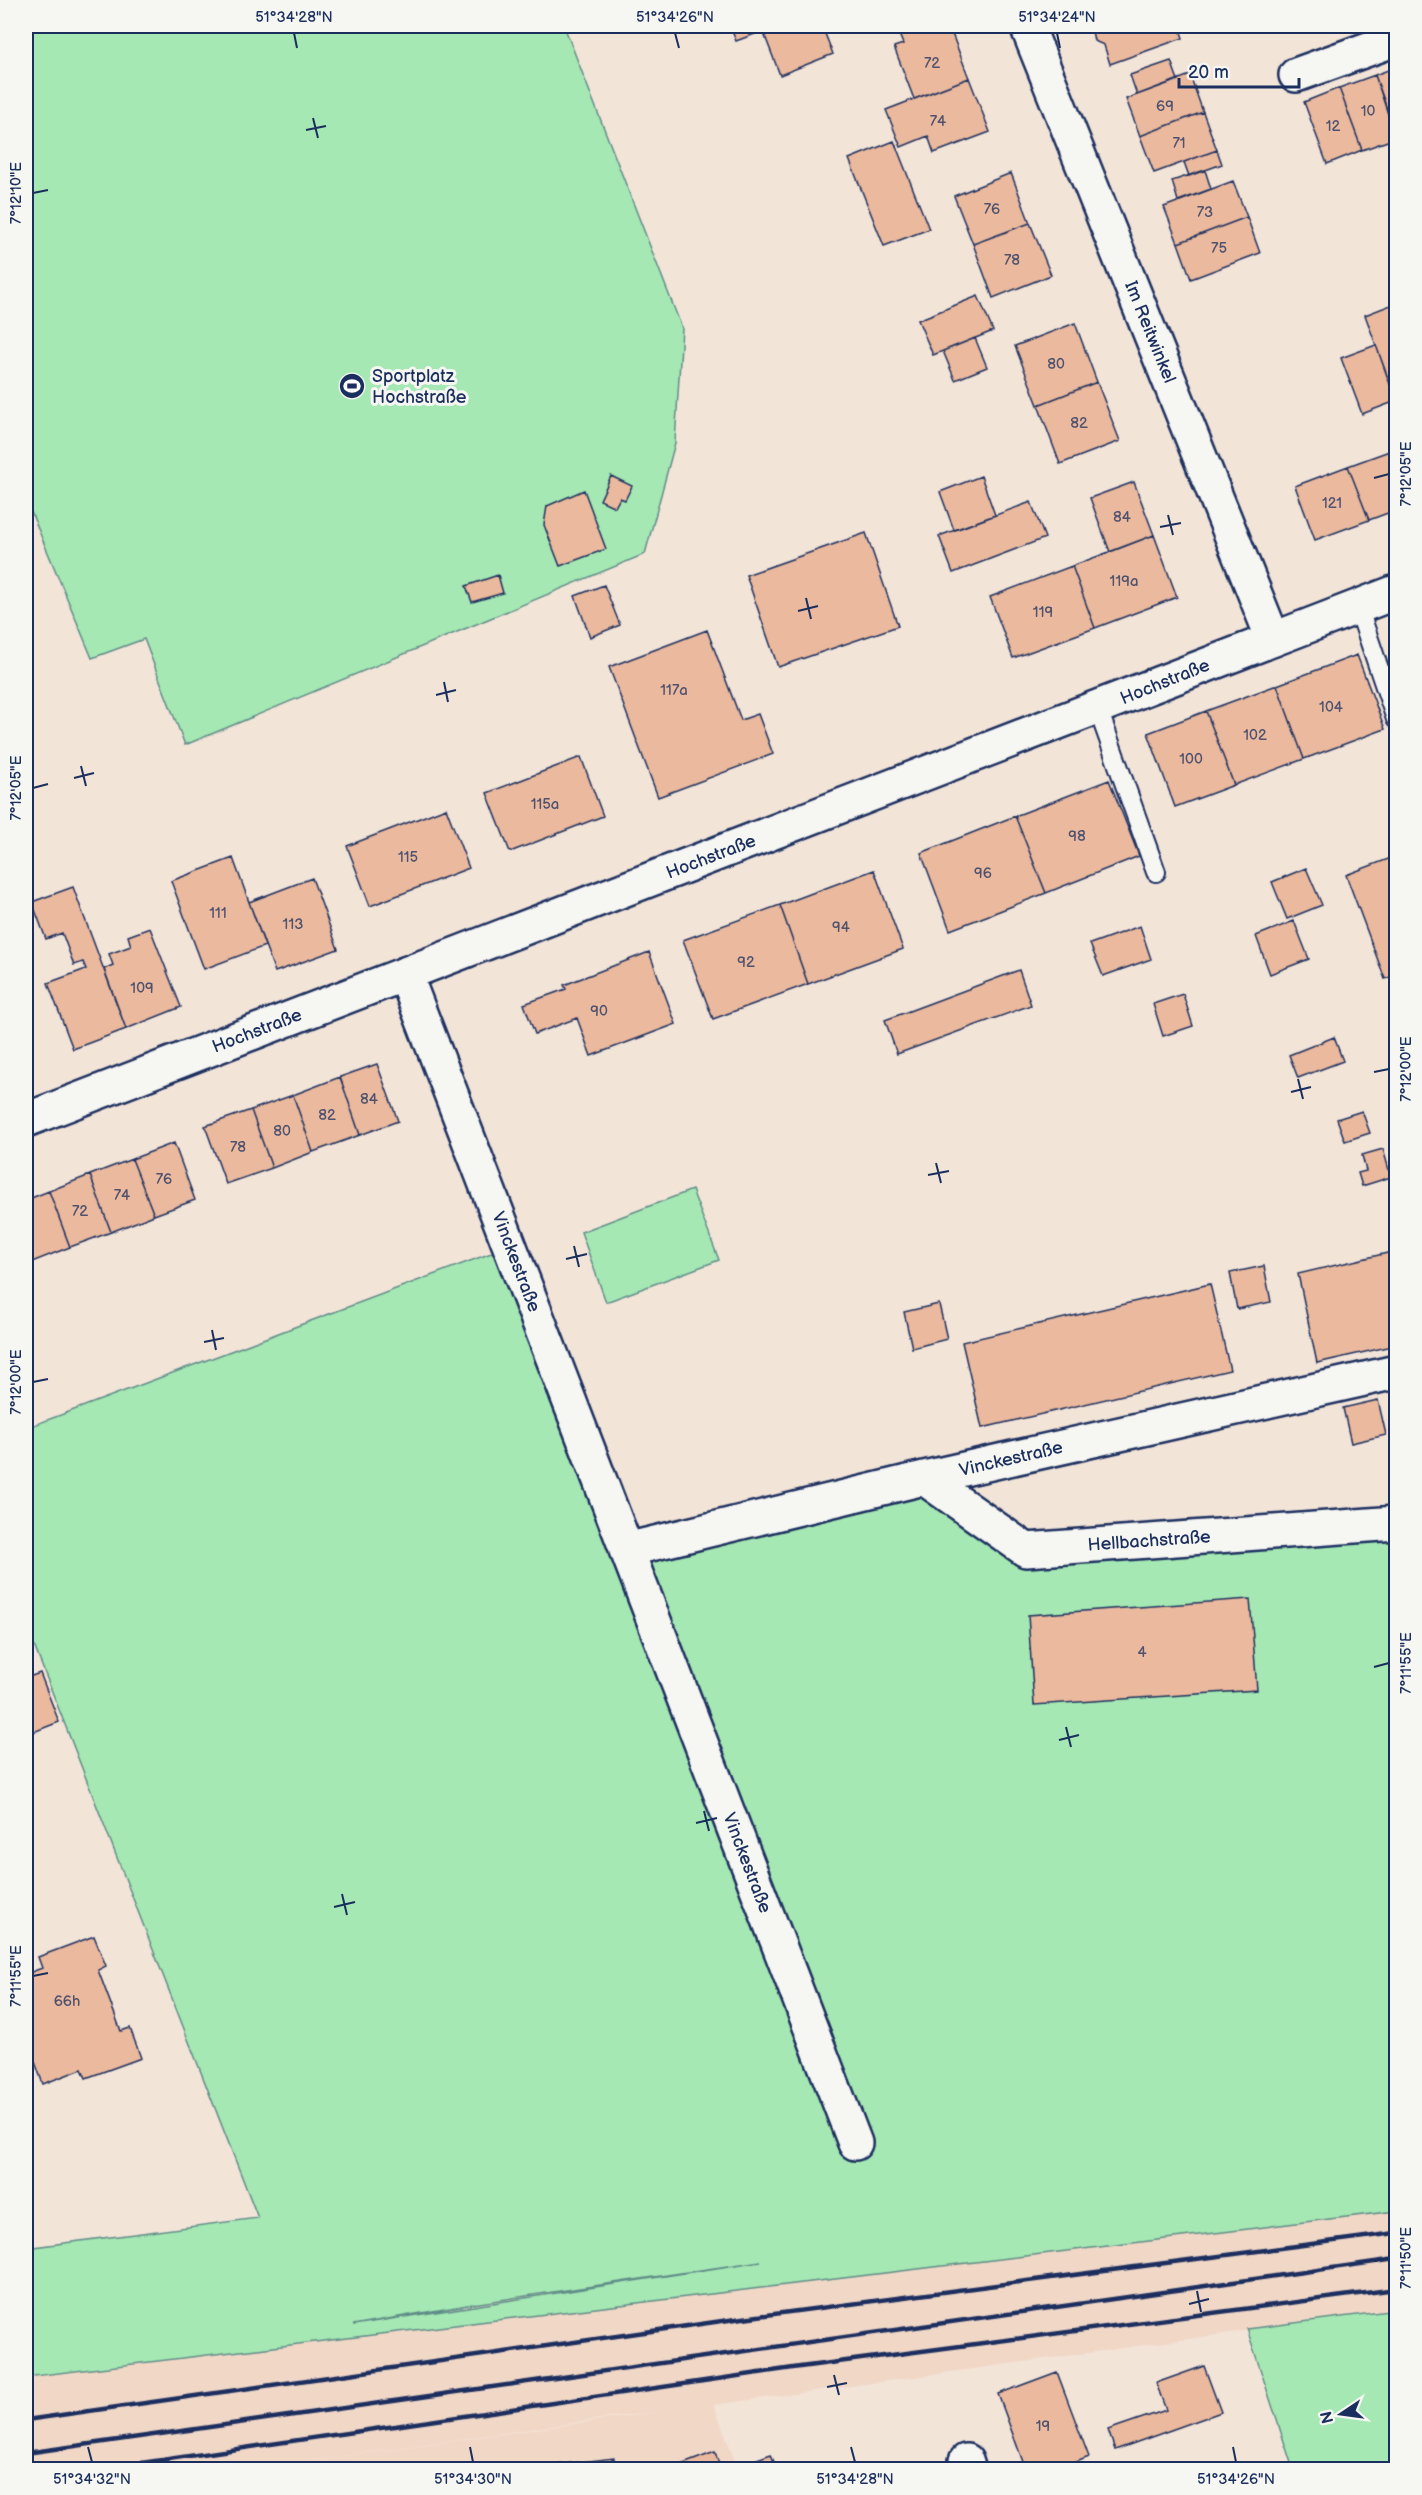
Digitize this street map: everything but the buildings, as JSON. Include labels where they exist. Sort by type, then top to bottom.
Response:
[{"type":"street","name":"Im Reitwinkel","points":[[1027,26],[1273,639]]},
{"type":"street","points":[[1296,75],[1396,39]]},
{"type":"street","name":"Hochstraße","points":[[26,1120],[1098,709],[1396,592]]},
{"type":"street","name":"Vinckestraße","points":[[405,974],[855,2143]]},
{"type":"street","name":"Vinckestraße","points":[[626,1550],[924,1478],[1396,1372]]},
{"type":"street","name":"Hellbachstraße","points":[[924,1478],[1026,1550],[1396,1523]]},
{"type":"lane","points":[[1358,607],[1396,720]]},
{"type":"lane","points":[[1098,709],[1156,872]]},
{"type":"shaded area","points":[[1396,2211],[1396,2310],[714,2405],[738,2469],[26,2469],[26,2377]],"holes":[[[658,2412],[302,2462],[614,2417]]]},
{"type":"green space","name":"Sportplatz Hochstraße","points":[[26,26],[564,26],[682,328],[675,443],[645,554],[185,745],[144,639],[92,658],[31,512],[26,514]]},
{"type":"green space","points":[[692,1190],[719,1260],[606,1302],[581,1232]]},
{"type":"green space","points":[[510,1246],[627,1550],[924,1478],[1026,1550],[1396,1523],[1396,2211],[26,2377],[26,2248],[258,2218],[26,1625],[26,1428]],"holes":[[[761,2261],[353,2325],[473,2304]]]},
{"type":"green space","points":[[1396,2310],[1396,2469],[1293,2469],[1247,2329]]},
{"type":"railway","points":[[26,2420],[743,2318],[1396,2233]]},
{"type":"railway","points":[[26,2453],[1396,2259]]},
{"type":"railway","points":[[93,2470],[800,2367],[1396,2289]]},
{"type":"place","name":"Sportplatz Hochstraße","points":[[352,386]]}]
